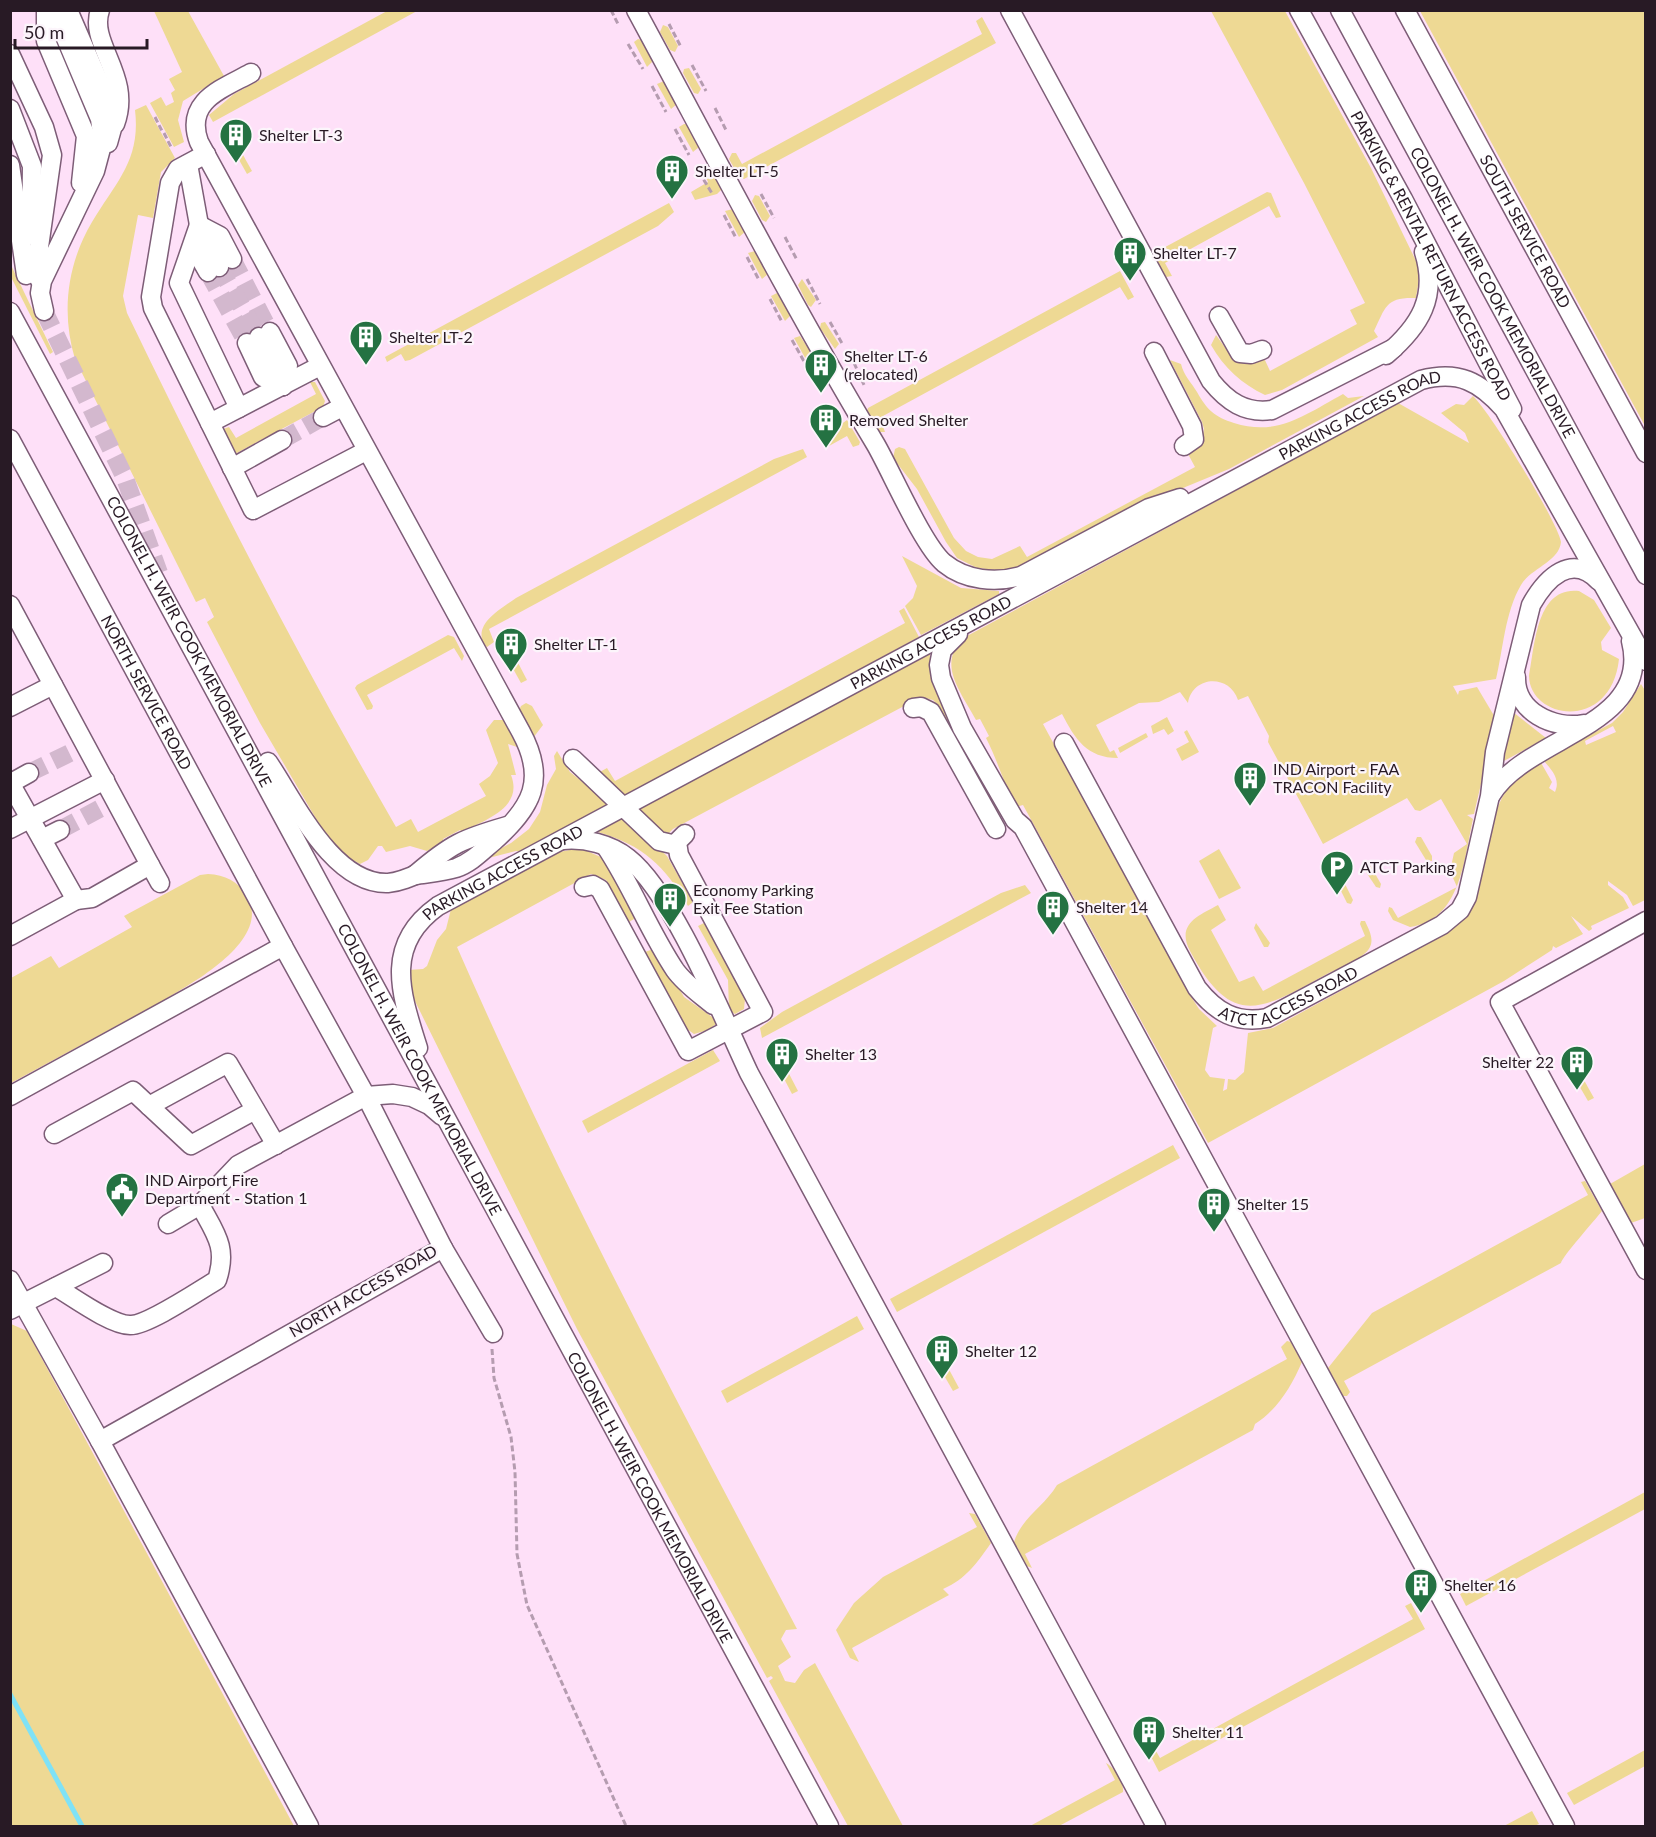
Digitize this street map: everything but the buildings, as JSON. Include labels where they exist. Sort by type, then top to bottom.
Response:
[{"type":"street","points":[[47,10],[46,41],[86,136],[79,192],[63,235]]},
{"type":"street","points":[[58,10],[64,33],[103,129],[95,171]]},
{"type":"street","points":[[68,10],[112,114],[111,135]]},
{"type":"street","points":[[37,292],[95,171],[120,109],[120,89],[98,26],[100,10]]},
{"type":"street","points":[[636,10],[851,405],[898,485],[918,506],[958,572],[989,580],[1007,580],[1022,576],[1149,508],[1221,486]]},
{"type":"street","points":[[1010,10],[1211,381],[1228,400],[1239,406],[1261,412],[1285,405],[1318,402],[1353,383],[1413,329],[1426,306],[1429,268],[1414,220]]},
{"type":"street","name":"PARKING & RENTAL RETURN ACCESS ROAD","points":[[1299,10],[1491,366],[1558,502]]},
{"type":"street","points":[[1308,10],[1333,71]]},
{"type":"street","name":"COLONEL H. WEIR COOK MEMORIAL DRIVE","points":[[1340,10],[1646,575]]},
{"type":"street","name":"SOUTH SERVICE ROAD","points":[[1405,10],[1646,453]]},
{"type":"street","points":[[10,54],[44,127],[52,155],[39,247],[37,292]]},
{"type":"street","points":[[199,658],[337,861],[357,875],[378,882],[399,881],[415,875],[456,868],[473,859],[512,825],[526,807],[531,796],[534,763],[526,741],[366,451],[195,132],[195,122],[200,106],[216,92],[251,74]]},
{"type":"street","points":[[10,77],[40,152],[40,175],[31,224]]},
{"type":"street","points":[[10,109],[32,166],[30,258],[37,292],[44,311]]},
{"type":"street","points":[[10,137],[24,183],[14,245]]},
{"type":"street","points":[[206,154],[178,169],[170,183],[151,297],[153,308],[253,510],[366,451]]},
{"type":"street","points":[[188,164],[199,225],[196,251],[220,266],[220,236],[199,225]]},
{"type":"street","points":[[10,165],[14,245],[26,275],[37,292]]},
{"type":"street","points":[[199,225],[178,283],[239,408]]},
{"type":"street","name":"COLONEL H. WEIR COOK MEMORIAL DRIVE","points":[[10,312],[829,1827]]},
{"type":"street","points":[[1219,316],[1240,353],[1251,354],[1262,350]]},
{"type":"street","points":[[259,338],[288,366],[283,386],[263,377],[259,338]]},
{"type":"street","points":[[1154,352],[1192,426],[1194,439],[1184,446]]},
{"type":"street","points":[[210,423],[320,366]]},
{"type":"street","name":"PARKING ACCESS ROAD","points":[[430,1088],[401,982],[400,958],[408,937],[420,920],[438,906],[1405,386],[1434,376],[1450,377],[1486,389],[1504,409],[1558,502]]},
{"type":"street","points":[[323,417],[342,406]]},
{"type":"street","name":"NORTH SERVICE ROAD","points":[[10,439],[231,845],[282,946]]},
{"type":"street","points":[[232,468],[282,440]]},
{"type":"street","points":[[1558,502],[1646,661]]},
{"type":"street","name":"ATCT ACCESS ROAD","points":[[1064,743],[1197,988],[1214,1007],[1244,1020],[1267,1018],[1442,925],[1460,910],[1467,897],[1490,796],[1495,752],[1531,605],[1543,585],[1553,576],[1567,569],[1580,568],[1591,573],[1606,590]]},
{"type":"street","points":[[1005,603],[957,634],[946,645],[939,665],[966,736],[989,771],[1015,820],[1023,826],[1565,1827]]},
{"type":"street","points":[[10,605],[18,636],[53,685],[79,748],[105,780],[108,804],[160,883]]},
{"type":"street","name":"ATCT ACCESS ROAD","points":[[1490,796],[1510,771],[1606,713],[1623,697],[1635,654],[1629,630]]},
{"type":"street","points":[[1517,663],[1517,693],[1527,707],[1562,726],[1591,722]]},
{"type":"street","points":[[10,707],[53,685]]},
{"type":"street","points":[[914,708],[921,707],[931,712],[996,830]]},
{"type":"street","points":[[573,759],[659,841],[680,840],[762,1012],[724,1021],[688,1052],[600,889],[593,885],[584,887]]},
{"type":"street","points":[[29,773],[10,783],[76,900]]},
{"type":"street","points":[[10,829],[105,780]]},
{"type":"street","points":[[42,839],[60,830]]},
{"type":"street","points":[[562,840],[583,839],[631,854],[646,864],[667,885],[705,954],[724,1021],[749,1073],[1156,1827]]},
{"type":"street","points":[[606,847],[625,875],[675,969],[724,1021]]},
{"type":"street","points":[[10,936],[76,900],[92,898],[150,866]]},
{"type":"street","points":[[1646,921],[1500,1002],[1646,1270]]},
{"type":"street","points":[[10,1096],[282,946]]},
{"type":"street","name":"NORTH ACCESS ROAD","points":[[100,1441],[443,1248],[366,1096],[282,946]]},
{"type":"street","points":[[149,1106],[228,1064],[276,1144]]},
{"type":"street","points":[[54,1134],[133,1091],[191,1145],[255,1110]]},
{"type":"street","points":[[168,1224],[200,1205],[238,1165],[366,1096],[393,1094],[412,1097],[429,1105],[447,1121]]},
{"type":"street","points":[[56,1287],[114,1321],[131,1326],[146,1321],[217,1280],[223,1263],[222,1246],[200,1205]]},
{"type":"street","points":[[443,1248],[493,1334]]},
{"type":"street","points":[[17,1307],[103,1263]]},
{"type":"street","points":[[10,1280],[17,1307],[100,1441],[309,1827]]},
{"type":"path","points":[[611,10],[619,26]]},
{"type":"path","points":[[669,24],[681,47]]},
{"type":"path","points":[[628,44],[643,69]]},
{"type":"path","points":[[692,65],[706,91]]},
{"type":"path","points":[[652,86],[666,112]]},
{"type":"path","points":[[715,108],[727,132]]},
{"type":"path","points":[[155,117],[171,147]]},
{"type":"path","points":[[675,129],[689,155]]},
{"type":"path","points":[[699,172],[713,195]]},
{"type":"path","points":[[761,195],[774,218]]},
{"type":"path","points":[[724,215],[736,238]]},
{"type":"path","points":[[785,237],[797,260]]},
{"type":"path","points":[[746,256],[759,280]]},
{"type":"path","points":[[807,279],[819,304]]},
{"type":"path","points":[[770,299],[782,322]]},
{"type":"path","points":[[830,322],[843,345]]},
{"type":"path","points":[[792,340],[805,363]]},
{"type":"path","points":[[854,363],[866,387]]},
{"type":"path","points":[[493,1334],[491,1364],[511,1437],[515,1472],[517,1554],[527,1605],[626,1827]]},
{"type":"shaded area","points":[[154,11],[188,11],[224,76],[183,101],[178,120],[184,142],[174,147],[150,103],[161,97],[166,106],[174,102],[171,93],[175,90],[169,79],[182,72]]},
{"type":"shaded area","points":[[387,11],[417,11],[213,122],[209,115],[234,94]]},
{"type":"shaded area","points":[[1211,11],[1285,11],[1371,168],[1420,272],[1416,298],[1398,299],[1388,305],[1374,331],[1378,337],[1282,390],[1265,395],[1241,380],[1222,361],[1211,345],[1216,335],[1234,360],[1251,363],[1264,358],[1270,371],[1357,324],[1350,310],[1365,303],[1304,183]]},
{"type":"shaded area","points":[[1420,11],[1645,11],[1645,426]]},
{"type":"shaded area","points":[[982,17],[996,43],[744,179],[739,177],[729,159],[732,153],[736,153],[742,164],[982,34],[976,21]]},
{"type":"shaded area","points":[[663,25],[668,27],[678,46],[675,52],[670,50],[660,32]]},
{"type":"shaded area","points":[[638,39],[642,40],[654,60],[647,67],[634,42]]},
{"type":"shaded area","points":[[689,68],[701,89],[698,94],[694,93],[683,73],[684,69]]},
{"type":"shaded area","points":[[664,81],[677,104],[671,109],[657,84]]},
{"type":"shaded area","points":[[146,105],[175,158],[161,172],[153,218],[138,215],[123,296],[127,313],[257,572],[396,827],[411,819],[418,832],[486,796],[479,784],[490,776],[498,763],[486,730],[494,720],[505,720],[520,748],[508,744],[516,775],[511,775],[514,786],[507,804],[491,817],[443,839],[444,842],[427,851],[410,846],[386,852],[382,846],[378,846],[368,860],[360,864],[341,854],[322,829],[260,723],[207,622],[214,617],[205,598],[196,602],[75,359],[68,324],[72,272],[92,222],[125,170],[134,143],[135,110]]},
{"type":"shaded area","points":[[688,124],[699,147],[693,152],[679,127]]},
{"type":"shaded area","points":[[238,146],[252,171],[247,174],[233,149]]},
{"type":"shaded area","points":[[707,166],[722,189],[717,194],[695,200],[691,192],[708,182],[702,169]]},
{"type":"shaded area","points":[[1267,192],[1271,193],[1281,217],[1276,218],[1269,206],[1165,263],[1172,276],[1166,277],[1155,257],[1156,252]]},
{"type":"shaded area","points":[[755,195],[759,196],[770,216],[766,222],[762,220],[752,201]]},
{"type":"shaded area","points":[[669,203],[674,212],[658,226],[410,360],[405,361],[401,354],[387,362],[385,357]]},
{"type":"shaded area","points":[[733,209],[746,231],[739,237],[725,211]]},
{"type":"shaded area","points":[[755,251],[768,274],[762,279],[748,253]]},
{"type":"shaded area","points":[[10,263],[53,352],[50,354],[11,277]]},
{"type":"shaded area","points":[[1120,271],[1134,297],[1128,300],[1120,287],[883,416],[880,418],[885,432],[878,432],[867,411],[868,408]]},
{"type":"shaded area","points":[[802,279],[816,300],[811,307],[798,285]]},
{"type":"shaded area","points":[[777,293],[791,315],[785,321],[771,296]]},
{"type":"shaded area","points":[[825,322],[839,344],[835,349],[820,328],[821,323]]},
{"type":"shaded area","points":[[800,336],[814,357],[808,363],[794,338]]},
{"type":"shaded area","points":[[1170,360],[1181,364],[1204,404],[1212,412],[1227,421],[1250,427],[1278,425],[1291,421],[1343,394],[1348,398],[1364,396],[1229,469],[1149,502],[1031,565],[1005,571],[977,568],[957,558],[917,489],[893,458],[895,449],[899,447],[905,449],[954,538],[966,551],[978,557],[992,559],[1020,546],[1027,557],[1195,467],[1188,454],[1201,444],[1204,429]]},
{"type":"shaded area","points":[[310,382],[315,382],[325,401],[323,407],[235,454],[223,429],[229,427],[236,438],[316,394]]},
{"type":"shaded area","points":[[1473,396],[1494,423],[1522,468],[1548,513],[1561,542],[1555,555],[1521,585],[1511,607],[1496,679],[1453,686],[1458,695],[1459,691],[1477,687],[1496,719],[1474,814],[1467,815],[1473,819],[1463,869],[1457,886],[1450,871],[1454,853],[1467,844],[1441,799],[1420,811],[1415,810],[1407,798],[1323,844],[1268,742],[1269,736],[1248,696],[1238,700],[1227,685],[1211,681],[1203,683],[1196,687],[1188,703],[1180,692],[1159,702],[1139,703],[1096,725],[1110,752],[1114,750],[1118,758],[1098,755],[1090,751],[1077,739],[1062,714],[1043,724],[1190,995],[1199,1009],[1217,1026],[1213,1028],[1205,1070],[1210,1077],[1225,1079],[1223,1091],[1227,1089],[1228,1079],[1235,1080],[1244,1072],[1248,1033],[1273,1028],[1445,934],[1462,919],[1473,902],[1480,883],[1493,822],[1500,802],[1511,784],[1540,761],[1552,782],[1549,788],[1555,792],[1556,779],[1543,760],[1612,723],[1623,712],[1641,684],[1646,692],[1645,900],[1633,906],[1627,895],[1608,881],[1608,885],[1623,897],[1629,908],[1591,926],[1592,929],[1589,931],[1571,916],[1583,934],[1556,948],[1553,946],[1552,950],[1504,981],[1208,1143],[1023,805],[1016,807],[986,738],[989,736],[980,719],[976,720],[958,688],[951,666],[952,656],[957,646],[967,636],[1398,403],[1469,443],[1465,433],[1441,413],[1456,404],[1464,405]],"holes":[[[1613,726],[1616,732],[1586,745],[1585,741]]]},
{"type":"shaded area","points":[[847,420],[860,442],[859,445],[853,447],[847,436],[829,446],[825,436]]},
{"type":"shaded area","points":[[803,449],[807,457],[489,629],[494,642],[487,647],[484,645],[482,630],[485,623],[516,598],[774,459]]},
{"type":"shaded area","points":[[902,556],[961,588],[999,591],[999,594],[921,635],[905,606],[913,598],[917,586]]},
{"type":"shaded area","points":[[1579,591],[1594,600],[1611,628],[1601,642],[1602,650],[1619,659],[1613,682],[1602,699],[1587,708],[1571,711],[1556,709],[1542,702],[1533,691],[1529,676],[1536,635],[1546,608],[1554,598],[1565,592]]},
{"type":"shaded area","points":[[904,608],[919,637],[620,799],[598,773],[607,768],[615,781],[905,623],[899,611]]},
{"type":"shaded area","points":[[448,635],[454,637],[464,656],[462,661],[454,648],[367,695],[373,706],[372,709],[367,710],[355,688],[357,685]]},
{"type":"shaded area","points":[[930,652],[931,680],[1003,813],[1001,816],[997,814],[938,705],[933,700],[921,697],[673,829],[665,837],[633,810]]},
{"type":"shaded area","points":[[514,655],[527,680],[521,683],[507,658]]},
{"type":"shaded area","points":[[526,703],[532,706],[543,725],[533,738],[518,713],[521,706]]},
{"type":"shaded area","points":[[1513,712],[1546,738],[1502,761]]},
{"type":"shaded area","points":[[1167,717],[1174,731],[1168,735],[1164,729],[1153,734],[1151,726]]},
{"type":"shaded area","points":[[1187,730],[1199,752],[1182,761],[1176,749],[1189,742],[1184,732]]},
{"type":"shaded area","points":[[1146,733],[1148,737],[1120,753],[1118,748]]},
{"type":"shaded area","points":[[557,751],[570,772],[610,804],[522,852],[516,851],[477,861],[511,843],[529,829],[540,812],[547,785],[556,769],[554,756]]},
{"type":"shaded area","points":[[623,815],[667,856],[693,902],[688,906],[670,879],[651,859],[628,844],[598,832],[599,829]]},
{"type":"shaded area","points":[[1417,837],[1421,837],[1432,856],[1432,861],[1426,860],[1415,842]]},
{"type":"shaded area","points":[[580,848],[603,858],[639,916],[629,922],[606,880],[591,874],[457,947],[578,1206],[797,1629],[786,1630],[781,1639],[791,1657],[778,1666],[785,1681],[795,1683],[804,1670],[815,1663],[903,1826],[848,1826],[769,1681],[773,1678],[771,1676],[767,1678],[577,1329],[409,989],[408,970],[423,969],[427,966],[437,940],[446,929],[451,909],[554,853]]},
{"type":"shaded area","points":[[1219,849],[1241,888],[1219,899],[1199,861]]},
{"type":"shaded area","points":[[1365,865],[1370,865],[1381,884],[1380,888],[1376,887],[1364,869]]},
{"type":"shaded area","points":[[200,875],[225,877],[240,886],[247,896],[252,912],[249,928],[240,943],[227,957],[166,999],[11,1083],[11,978],[51,956],[59,968],[132,927],[124,916]]},
{"type":"shaded area","points":[[1340,878],[1353,900],[1351,904],[1347,903],[1337,883]]},
{"type":"shaded area","points":[[1025,885],[1031,893],[762,1038],[760,1028],[782,1012],[1001,893]]},
{"type":"shaded area","points":[[1456,887],[1440,913],[1427,922],[1410,927],[1393,920],[1388,911],[1389,907],[1398,918]]},
{"type":"shaded area","points":[[1218,905],[1226,920],[1211,930],[1239,982],[1254,976],[1263,991],[1365,936],[1361,921],[1365,921],[1371,944],[1367,952],[1356,960],[1284,997],[1249,1006],[1234,1002],[1220,993],[1205,976],[1186,942],[1187,927],[1191,922]]},
{"type":"shaded area","points":[[704,923],[745,999],[744,1009],[735,1014],[729,1010],[728,980],[698,926]]},
{"type":"shaded area","points":[[1256,923],[1270,943],[1268,947],[1264,947],[1254,928]]},
{"type":"shaded area","points":[[656,948],[684,997],[715,1019],[716,1024],[708,1030],[694,1034],[687,1029],[645,952]]},
{"type":"shaded area","points":[[713,1050],[720,1061],[588,1133],[582,1121]]},
{"type":"shaded area","points":[[785,1066],[798,1091],[792,1094],[779,1069]]},
{"type":"shaded area","points":[[1580,1073],[1594,1098],[1588,1101],[1574,1077]]},
{"type":"shaded area","points":[[1173,1145],[1180,1158],[897,1312],[890,1299]]},
{"type":"shaded area","points":[[1645,1164],[1645,1218],[1631,1223],[1610,1184]]},
{"type":"shaded area","points":[[1585,1181],[1602,1211],[1561,1263],[1344,1381],[1350,1392],[1347,1396],[1343,1396],[1328,1368],[1372,1313],[1588,1195],[1581,1182]]},
{"type":"shaded area","points":[[857,1316],[864,1329],[727,1403],[721,1391]]},
{"type":"shaded area","points":[[11,1324],[27,1331],[294,1826],[11,1826]]},
{"type":"shaded area","points":[[1287,1341],[1291,1342],[1302,1362],[1283,1397],[1255,1424],[1253,1430],[1025,1554],[1032,1568],[1027,1566],[1014,1542],[1022,1526],[1057,1485],[1287,1359],[1281,1347]]},
{"type":"shaded area","points":[[945,1362],[959,1388],[953,1391],[938,1365]]},
{"type":"shaded area","points":[[1645,1492],[1645,1509],[1466,1606],[1460,1594]]},
{"type":"shaded area","points":[[969,1513],[975,1514],[991,1543],[976,1564],[965,1575],[943,1589],[949,1595],[852,1648],[859,1662],[850,1658],[836,1630],[854,1603],[883,1577],[977,1527]]},
{"type":"shaded area","points":[[1411,1603],[1425,1629],[1159,1772],[1146,1747],[1152,1744],[1160,1758],[1413,1619],[1405,1606]]},
{"type":"shaded area","points":[[1645,1750],[1645,1766],[1574,1805],[1567,1793]]},
{"type":"shaded area","points":[[1106,1763],[1118,1776],[1123,1792],[1059,1826],[1030,1826],[1115,1780]]},
{"type":"shaded area","points":[[1532,1811],[1539,1824],[1504,1826]]},
{"type":"waterway","points":[[10,1694],[82,1826]]},
{"type":"tunnel","points":[[232,259],[270,332]]},
{"type":"tunnel","points":[[219,267],[259,337]]},
{"type":"tunnel","points":[[208,272],[247,343]]},
{"type":"tunnel","points":[[44,311],[125,478],[159,573]]},
{"type":"tunnel","points":[[282,440],[323,417]]},
{"type":"tunnel","points":[[29,773],[72,752]]},
{"type":"tunnel","points":[[60,830],[101,808]]},
{"type":"place","name":"Shelter LT-3","points":[[236,164]]},
{"type":"place","name":"Shelter LT-5","points":[[672,200]]},
{"type":"place","name":"Shelter LT-7","points":[[1130,282]]},
{"type":"place","name":"Shelter LT-2","points":[[366,366]]},
{"type":"place","name":"Shelter LT-6 (relocated)","points":[[821,394]]},
{"type":"place","name":"Removed Shelter","points":[[826,449]]},
{"type":"place","name":"Shelter LT-1","points":[[511,673]]},
{"type":"place","name":"IND Airport - FAA TRACON Facility","points":[[1250,807]]},
{"type":"place","name":"ATCT Parking","points":[[1337,896]]},
{"type":"place","name":"Economy Parking Exit Fee Station","points":[[670,928]]},
{"type":"place","name":"Shelter 14","points":[[1053,936]]},
{"type":"place","name":"Shelter 13","points":[[782,1083]]},
{"type":"place","name":"Shelter 22","points":[[1577,1091]]},
{"type":"place","name":"IND Airport Fire Department - Station 1","points":[[122,1218]]},
{"type":"place","name":"Shelter 15","points":[[1214,1233]]},
{"type":"place","name":"Shelter 12","points":[[942,1380]]},
{"type":"place","name":"Shelter 16","points":[[1421,1614]]},
{"type":"place","name":"Shelter 11","points":[[1149,1761]]}]
